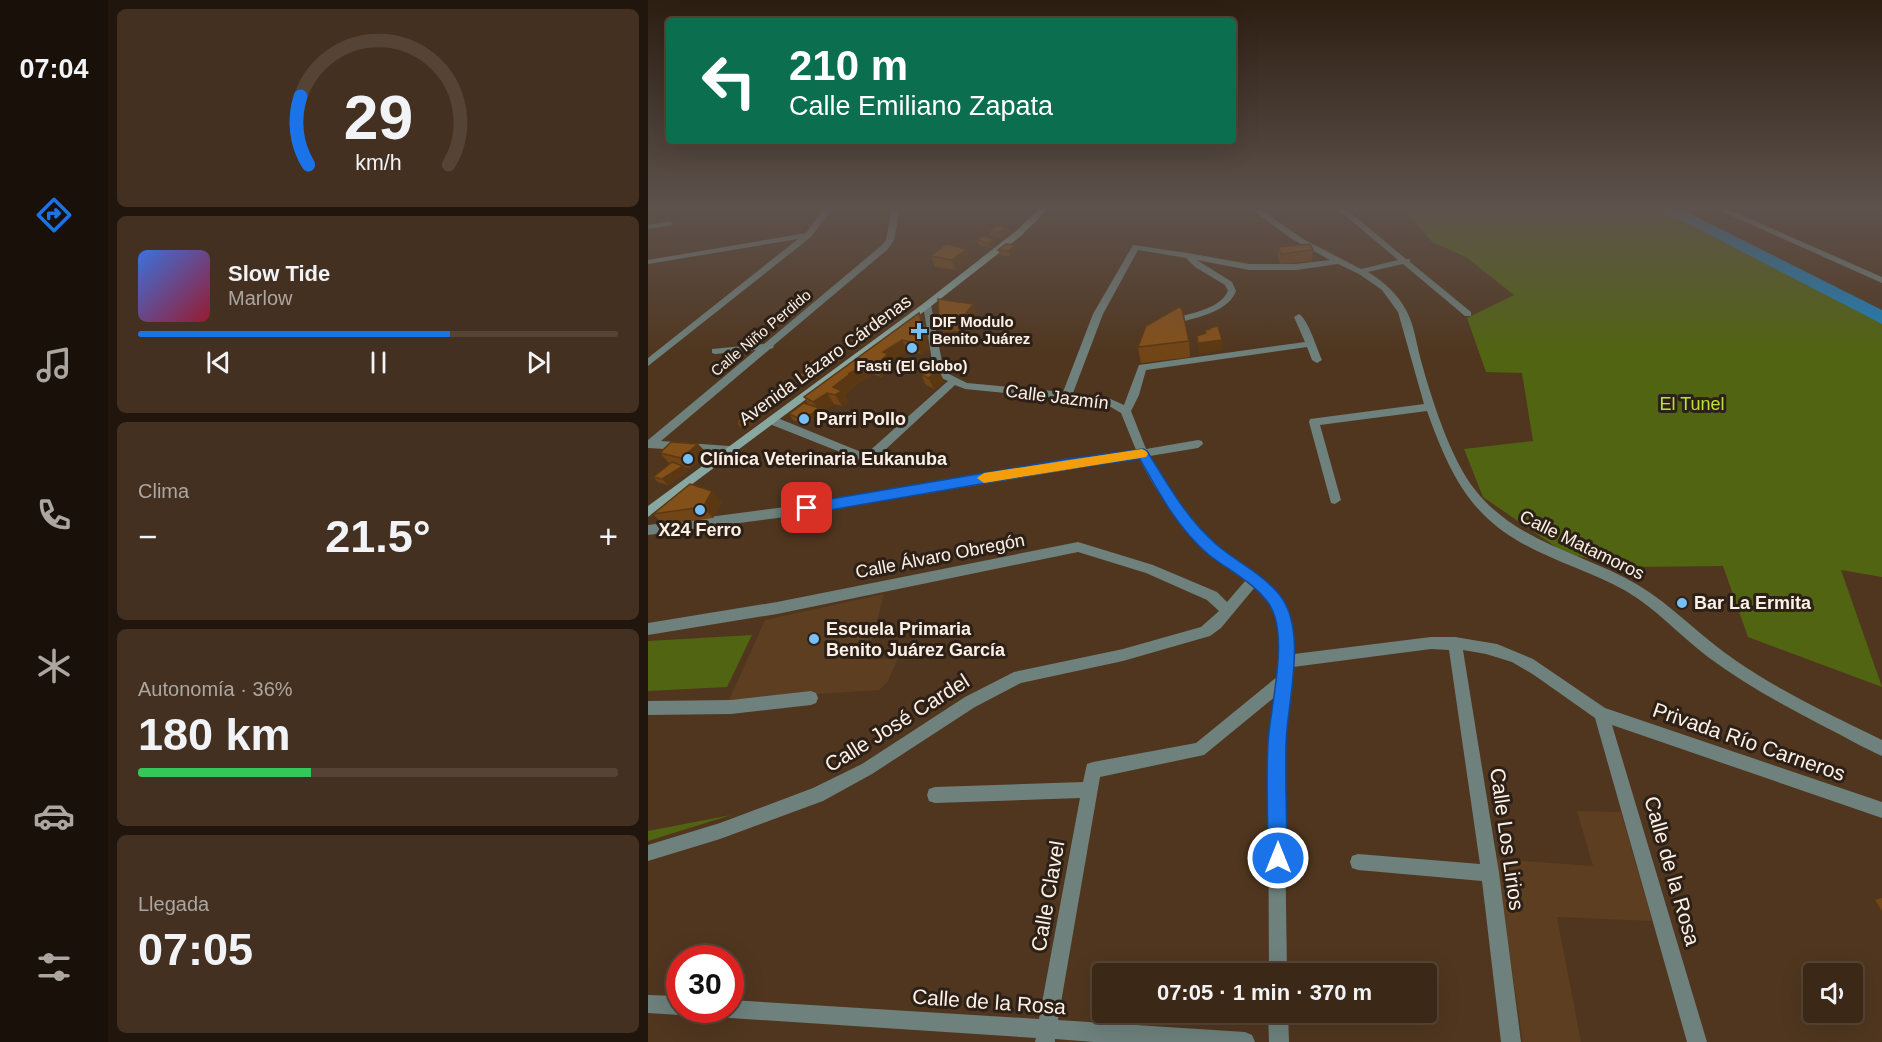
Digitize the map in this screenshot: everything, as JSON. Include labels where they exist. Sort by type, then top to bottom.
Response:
[{"type":"main road","name":"Avenida Lázaro Cárdenas","points":[[648,513],[990,256]]},
{"type":"street","points":[[648,262],[684,256]]},
{"type":"street","points":[[648,363],[652,356],[780,256]]},
{"type":"street","name":"Calle Niño Perdido","points":[[650,444],[770,346],[875,256]]},
{"type":"street","points":[[1067,395],[1098,314],[1131,256]]},
{"type":"street","points":[[1185,318],[1221,306],[1229,299],[1232,290],[1229,283],[1219,275],[1194,264],[1188,256]]},
{"type":"street","points":[[1191,256],[1235,266],[1265,268],[1340,261]]},
{"type":"street","name":"Calle Matamoros","points":[[1330,256],[1362,271],[1389,290],[1398,300],[1429,407],[1443,441],[1470,492],[1486,511],[1510,531],[1536,546],[1630,587],[1656,605],[1712,652],[1754,680],[1882,748]]},
{"type":"street","points":[[1400,256],[1468,314]]},
{"type":"street","points":[[1827,256],[1882,280]]},
{"type":"street","points":[[1362,271],[1407,261]]},
{"type":"street","points":[[771,420],[868,459],[954,381],[938,368],[927,305]]},
{"type":"street","points":[[1299,317],[1317,360]]},
{"type":"street","points":[[1126,411],[1134,395],[1142,367],[1311,344]]},
{"type":"street","points":[[715,351],[770,346]]},
{"type":"street","name":"Calle Jazmín","points":[[954,381],[965,386],[1106,400],[1126,411],[1143,454],[1170,500],[1189,525],[1213,549],[1254,579],[1274,599],[1283,617],[1287,662],[1277,742],[1278,963]]},
{"type":"street","points":[[1335,500],[1314,422],[1429,407]]},
{"type":"street","points":[[650,444],[729,450]]},
{"type":"street","points":[[648,530],[785,512],[1198,444]]},
{"type":"street","name":"Calle Álvaro Obregón","points":[[648,629],[777,608],[1078,547],[1149,569],[1212,596],[1228,611]]},
{"type":"street","name":"Calle José Cardel","points":[[648,853],[720,831],[817,795],[867,769],[993,688],[1019,677],[1190,638],[1205,632],[1216,624],[1254,579]]},
{"type":"street","name":"Privada Río Carneros","points":[[1287,662],[1431,643],[1455,643],[1516,657],[1540,671],[1578,701],[1601,714],[1882,810]]},
{"type":"street","name":"Calle Los Lirios","points":[[1455,643],[1490,873],[1511,1042]]},
{"type":"street","name":"Calle Clavel","points":[[1046,1036],[1093,770],[1199,750],[1285,679]]},
{"type":"street","points":[[648,708],[731,706],[811,698]]},
{"type":"street","name":"Calle de la Rosa","points":[[1601,714],[1697,1042]]},
{"type":"street","points":[[935,795],[1089,790]]},
{"type":"street","points":[[1358,862],[1490,873]]},
{"type":"street","points":[[648,1004],[666,1005]]},
{"type":"street","name":"Calle de la Rosa","points":[[744,1010],[1046,1036],[1245,1042]]},
{"type":"street","points":[[1278,1023],[1279,1042]]},
{"type":"shaded area","name":"Escuela Primaria Benito Juárez García","points":[[884,594],[867,660],[898,658],[888,681],[879,690],[729,700],[765,620]]},
{"type":"shaded area","points":[[1577,811],[1621,812],[1652,921],[1557,917],[1581,1042],[1523,1042],[1495,859],[1593,866]]},
{"type":"green space","name":"El Tunel","points":[[1463,256],[1759,256],[1850,303],[1882,323],[1882,577],[1841,570],[1882,687],[1748,637],[1723,566],[1636,567],[1566,554],[1483,497],[1464,449],[1533,441],[1522,373],[1486,372],[1467,318],[1514,295]]},
{"type":"green space","points":[[752,635],[727,687],[648,691],[648,641]]},
{"type":"green space","points":[[731,815],[648,841],[648,831]]},
{"type":"building","points":[[931,256],[958,256],[952,260]]},
{"type":"building","points":[[938,299],[973,304],[960,321],[939,320]]},
{"type":"building","points":[[1179,307],[1182,309],[1189,341],[1138,347],[1146,326]]},
{"type":"building","points":[[919,313],[923,328],[911,334],[924,338],[916,343],[902,340],[883,352],[888,354],[875,366],[867,364],[848,374],[850,374],[833,387],[842,391],[835,395],[827,393],[813,402],[804,397]]},
{"type":"building","points":[[1218,326],[1222,340],[1198,343],[1197,336],[1206,333],[1205,330],[1209,328]]},
{"type":"building","points":[[813,359],[824,363],[814,370],[803,366]]},
{"type":"building","points":[[933,364],[939,370],[928,378],[921,374]]},
{"type":"building","points":[[804,372],[809,373],[803,377],[798,375]]},
{"type":"building","points":[[786,382],[793,385],[787,389],[779,387]]},
{"type":"building","points":[[804,403],[819,408],[803,420],[789,414]]},
{"type":"building","points":[[743,416],[750,418],[743,424],[737,422]]},
{"type":"building","points":[[671,442],[698,444],[681,458],[660,453]]},
{"type":"building","points":[[672,462],[683,466],[662,479],[653,477]]},
{"type":"building","points":[[690,484],[712,491],[703,507],[653,514]]},
{"type":"waterway","points":[[1760,256],[1882,318]]},
{"type":"slow traffic","points":[[984,478],[1142,454]]},
{"type":"place","name":"DIF Modulo Benito Juárez","points":[[919,331]]},
{"type":"place","name":"Fasti (El Globo)","points":[[912,348]]},
{"type":"place","name":"Parri Pollo","points":[[804,419]]},
{"type":"place","name":"Clínica Veterinaria Eukanuba","points":[[688,459]]},
{"type":"place","name":"X24 Ferro","points":[[700,510]]},
{"type":"place","name":"Bar La Ermita","points":[[1682,603]]},
{"type":"place","name":"Escuela Primaria Benito Juárez García","points":[[814,639]]},
{"type":"route","points":[[807,508],[1067,464],[1143,454],[1170,500],[1189,525],[1213,549],[1254,579],[1274,599],[1283,617],[1287,662],[1277,742],[1278,858]]}]
